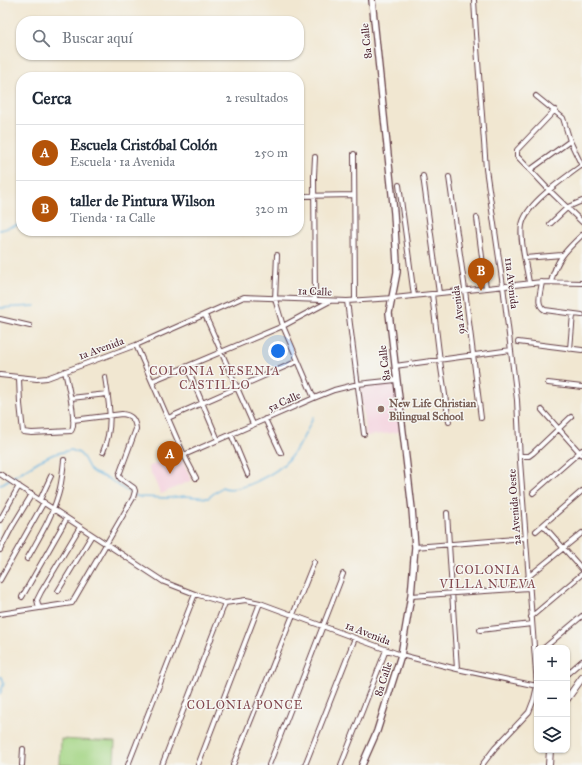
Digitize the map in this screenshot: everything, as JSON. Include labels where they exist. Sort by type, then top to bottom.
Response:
[{"type":"main road","points":[[570,693],[582,678]]},
{"type":"main road","points":[[549,765],[550,753]]},
{"type":"street","name":"8a Calle","points":[[362,765],[377,731],[401,655],[411,596],[415,547],[412,509],[389,314],[397,272],[394,213],[372,0]]},
{"type":"street","name":"11a Avenida","points":[[474,0],[486,169],[503,286],[517,400]]},
{"type":"street","points":[[529,283],[521,234],[527,212],[549,190],[582,166],[570,141],[563,118],[536,96]]},
{"type":"street","points":[[555,110],[517,150],[518,156],[549,190],[582,222]]},
{"type":"street","points":[[530,170],[570,141]]},
{"type":"street","points":[[354,154],[355,300]]},
{"type":"street","points":[[314,299],[315,157]]},
{"type":"street","points":[[423,176],[439,293]]},
{"type":"street","name":"9a Avenida","points":[[449,177],[481,418]]},
{"type":"street","points":[[399,185],[414,296]]},
{"type":"street","points":[[304,196],[354,195]]},
{"type":"street","points":[[550,224],[568,208],[582,201]]},
{"type":"street","points":[[477,218],[486,288]]},
{"type":"street","points":[[551,282],[557,262],[567,248],[582,235]]},
{"type":"street","points":[[277,255],[275,299],[283,326],[314,398]]},
{"type":"street","points":[[525,258],[562,256]]},
{"type":"street","points":[[503,286],[542,282],[582,283]]},
{"type":"street","points":[[542,282],[539,304],[541,309],[582,315]]},
{"type":"street","name":"1a Calle","points":[[136,345],[244,297],[347,301],[414,296],[503,286]]},
{"type":"street","points":[[432,294],[449,422]]},
{"type":"street","points":[[152,381],[283,326],[330,301]]},
{"type":"street","points":[[347,301],[364,434]]},
{"type":"street","points":[[205,314],[253,424]]},
{"type":"street","points":[[570,349],[573,314]]},
{"type":"street","points":[[0,319],[30,326]]},
{"type":"street","points":[[518,342],[582,350]]},
{"type":"street","name":"1a Avenida","points":[[0,375],[20,378],[44,378],[136,345],[184,455],[196,478]]},
{"type":"street","points":[[395,366],[511,350]]},
{"type":"street","points":[[168,418],[298,361]]},
{"type":"street","points":[[187,367],[218,440]]},
{"type":"street","points":[[20,378],[20,404],[23,432],[71,431],[74,426],[71,398],[65,371]]},
{"type":"street","points":[[103,452],[110,432],[108,394],[105,377]]},
{"type":"street","name":"5a Calle","points":[[184,455],[334,390],[358,384],[396,380]]},
{"type":"street","points":[[548,383],[582,387]]},
{"type":"street","points":[[71,398],[108,394]]},
{"type":"street","name":"2a Avenida Oeste","points":[[517,400],[528,577],[535,645]]},
{"type":"street","points":[[533,493],[581,452],[542,410]]},
{"type":"street","points":[[0,614],[72,603],[135,493],[134,488],[120,478],[119,475],[136,429],[136,424],[132,418],[122,414],[110,417],[73,420]]},
{"type":"street","points":[[520,456],[529,456],[533,453],[571,417]]},
{"type":"street","points":[[265,419],[281,453]]},
{"type":"street","points":[[231,434],[248,475]]},
{"type":"street","points":[[27,559],[43,531],[53,509],[60,488],[64,460]]},
{"type":"street","name":"1a Avenida","points":[[0,474],[159,580],[224,603],[246,600],[260,603],[401,655],[534,685]]},
{"type":"street","points":[[0,580],[42,501],[51,476]]},
{"type":"street","points":[[0,520],[20,486]]},
{"type":"street","points":[[536,531],[582,491]]},
{"type":"street","points":[[0,550],[32,494]]},
{"type":"street","points":[[447,512],[457,669]]},
{"type":"street","points":[[22,597],[67,518]]},
{"type":"street","points":[[543,525],[582,569]]},
{"type":"street","points":[[39,608],[37,600],[41,592],[80,527]]},
{"type":"street","points":[[528,577],[582,533]]},
{"type":"street","points":[[58,591],[92,535]]},
{"type":"street","points":[[415,547],[526,538]]},
{"type":"street","points":[[233,765],[314,562]]},
{"type":"street","points":[[269,765],[343,574]]},
{"type":"street","points":[[531,617],[582,574]]},
{"type":"street","points":[[411,596],[529,588]]},
{"type":"street","points":[[128,765],[195,594]]},
{"type":"street","points":[[162,765],[224,603]]},
{"type":"street","points":[[198,765],[260,603]]},
{"type":"street","points":[[548,645],[582,616]]},
{"type":"street","points":[[480,630],[532,624]]},
{"type":"street","points":[[305,765],[355,638]]},
{"type":"street","points":[[341,765],[386,650]]},
{"type":"street","points":[[570,671],[582,661]]},
{"type":"street","points":[[482,765],[495,748],[530,712],[534,699]]},
{"type":"street","points":[[22,765],[23,749]]},
{"type":"shaded area","name":"New Life Christian Bilingual School","points":[[395,383],[400,432],[366,436],[360,387]]},
{"type":"shaded area","points":[[179,454],[192,480],[161,494],[148,467]]},
{"type":"green space","points":[[61,739],[115,742],[114,765],[60,765]]},
{"type":"waterway","points":[[0,230],[16,225]]},
{"type":"waterway","points":[[0,308],[35,306]]},
{"type":"waterway","points":[[0,485],[39,461],[54,454],[71,450],[79,453],[90,470],[94,473],[109,479],[131,494],[140,497],[168,498],[185,496],[208,498],[222,487],[229,489],[247,485],[267,476],[283,465],[299,445],[313,417]]},
{"type":"waterway","points":[[0,677],[2,677],[4,683],[0,694]]},
{"type":"place","name":"taller de Pintura Wilson","points":[[481,291]]},
{"type":"place","name":"New Life Christian Bilingual School","points":[[381,409]]},
{"type":"place","name":"Escuela Cristóbal Colón","points":[[170,474]]},
{"type":"district","name":"COLONIA YESENIA CASTILLO","points":[[215,378]]},
{"type":"district","name":"COLONIA VILLA NUEVA","points":[[488,577]]},
{"type":"district","name":"COLONIA PONCE","points":[[245,705]]}]
